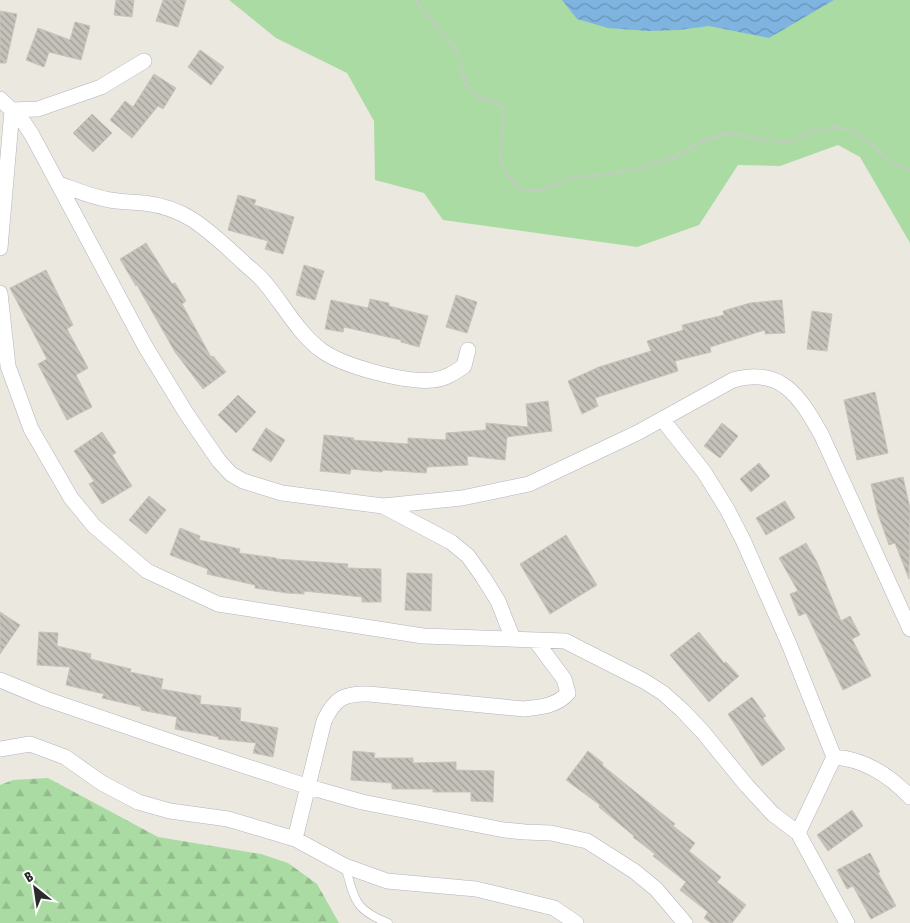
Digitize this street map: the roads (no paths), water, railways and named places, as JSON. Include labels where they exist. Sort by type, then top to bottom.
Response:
[{"type":"street","points":[[12,110],[38,109],[101,87],[144,61]]},
{"type":"street","points":[[0,99],[22,120],[32,135],[146,346],[186,413],[219,461],[231,474],[243,481],[282,493],[383,506],[462,498],[529,484],[638,433],[733,380],[763,376],[772,378],[789,389],[806,408],[821,434],[910,629]]},
{"type":"street","points":[[0,248],[12,110]]},
{"type":"street","points":[[60,184],[106,200],[144,203],[177,211],[194,221],[223,243],[264,281],[305,334],[321,350],[348,363],[375,372],[410,379],[433,380],[450,376],[464,366],[468,350]]},
{"type":"street","points":[[0,293],[8,366],[31,429],[77,505],[94,526],[147,571],[218,604],[423,636],[565,641],[644,681],[663,693],[702,731],[766,807],[798,833],[846,923]]},
{"type":"street","points":[[662,419],[704,472],[727,508],[788,644],[834,756],[798,833]]},
{"type":"street","points":[[383,506],[451,542],[468,556],[498,601],[513,639]]},
{"type":"street","points":[[295,839],[324,721],[330,709],[342,697],[355,694],[369,694],[524,708],[538,707],[562,699],[568,693],[564,679],[535,640]]},
{"type":"street","points":[[0,680],[46,699],[309,787],[362,802],[504,830],[551,833],[587,841],[634,871],[656,889],[685,923]]},
{"type":"street","points":[[0,749],[30,744],[65,757],[102,783],[138,802],[170,811],[228,819],[295,839],[345,866],[387,881],[476,889],[554,908],[576,923]]},
{"type":"street","points":[[834,756],[846,758],[875,770],[897,784],[910,797]]},
{"type":"lane","points":[[345,866],[357,904],[371,916],[388,923]]},
{"type":"water","points":[[562,0],[834,0],[769,38],[709,26],[679,30],[648,31],[608,28],[577,19]]}]
